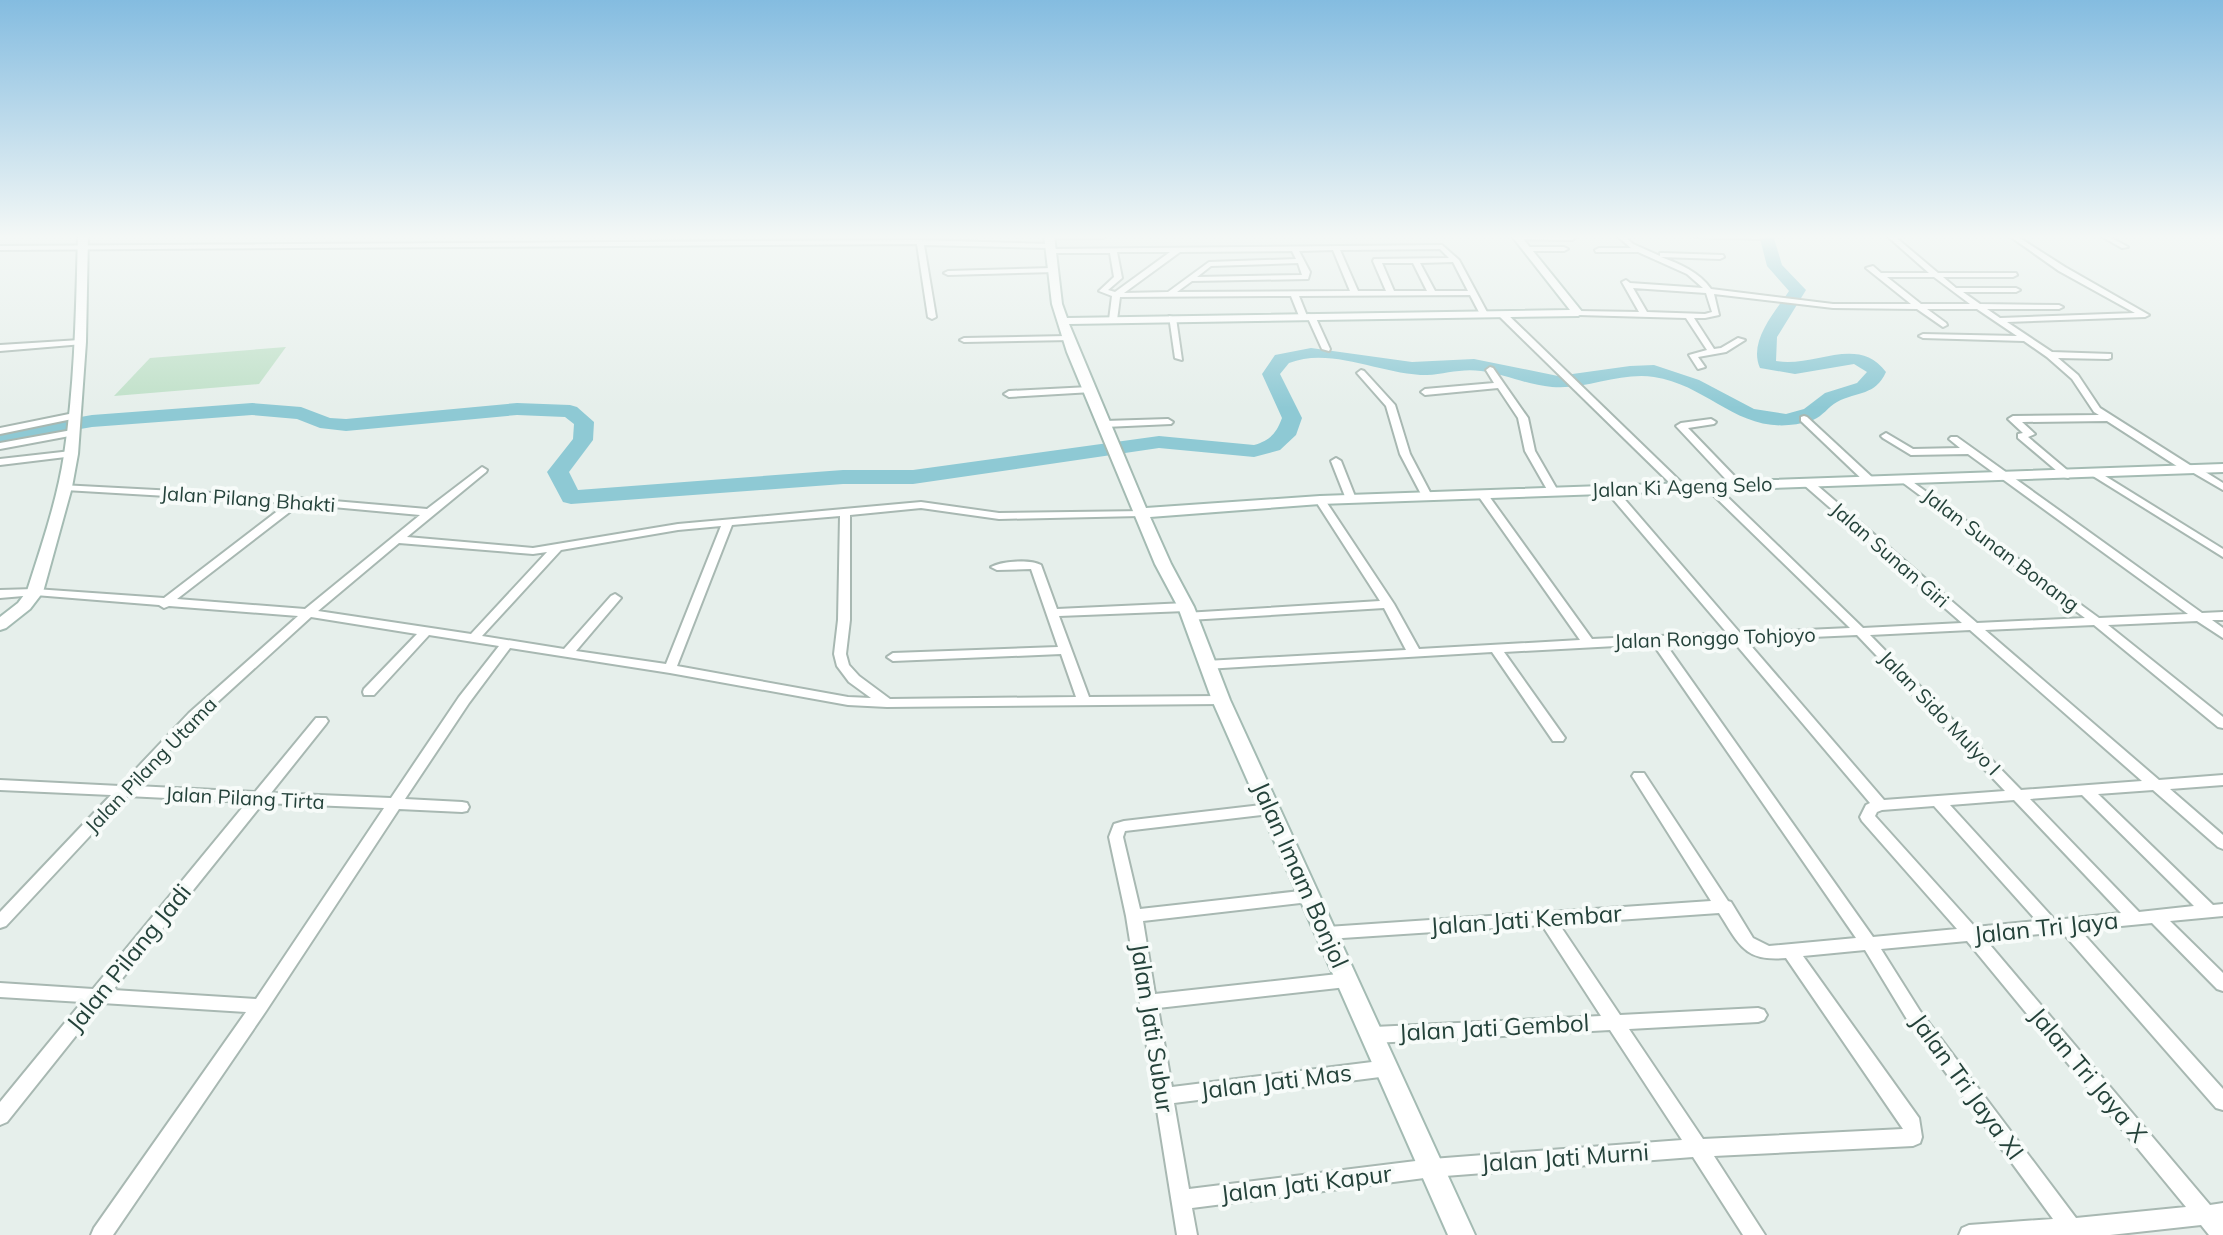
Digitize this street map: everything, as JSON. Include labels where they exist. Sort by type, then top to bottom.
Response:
[{"type":"street","points":[[0,625],[34,594],[65,487],[71,454],[81,293]]},
{"type":"street","points":[[928,293],[932,317]]},
{"type":"street","name":"Jalan Imam Bonjol","points":[[1056,293],[1062,321],[1089,390],[1187,611],[1221,700],[1462,1235]]},
{"type":"street","points":[[1108,293],[1471,293],[1484,314]]},
{"type":"street","points":[[1113,320],[1116,295],[1119,293]]},
{"type":"street","points":[[1562,293],[1578,313]]},
{"type":"street","points":[[1633,293],[1644,314]]},
{"type":"street","points":[[1062,321],[1716,313],[1709,293]]},
{"type":"street","points":[[1721,293],[1802,303],[2059,307]]},
{"type":"street","points":[[1900,293],[1943,325]]},
{"type":"street","points":[[1958,293],[2050,355],[2077,380],[2091,404],[2108,418],[2223,487]]},
{"type":"street","points":[[1999,320],[2145,315],[2105,293]]},
{"type":"street","points":[[1294,294],[1326,349]]},
{"type":"street","points":[[1502,314],[1679,486]]},
{"type":"street","points":[[1688,315],[1712,352]]},
{"type":"street","points":[[1172,318],[1179,358]]},
{"type":"street","points":[[2051,319],[2066,329]]},
{"type":"street","points":[[1923,336],[2028,339]]},
{"type":"street","points":[[964,340],[1068,338]]},
{"type":"street","points":[[1701,367],[1693,355],[1729,347],[1736,342],[1705,340]]},
{"type":"street","points":[[0,348],[80,342]]},
{"type":"street","points":[[2050,355],[2108,356]]},
{"type":"street","points":[[1490,370],[1523,418],[1530,451],[1553,491]]},
{"type":"street","points":[[1361,373],[1390,405],[1405,454],[1427,496]]},
{"type":"street","points":[[1425,392],[1501,385]]},
{"type":"street","points":[[1009,394],[1089,390]]},
{"type":"street","points":[[2068,475],[2021,435],[2030,434],[2013,419],[2108,418]]},
{"type":"street","points":[[1804,419],[1870,481]]},
{"type":"street","points":[[1105,424],[1168,422]]},
{"type":"street","points":[[1711,422],[1681,426],[1738,486]]},
{"type":"street","points":[[0,431],[73,424]]},
{"type":"street","points":[[0,446],[73,424]]},
{"type":"street","points":[[1886,436],[1911,452],[1970,451]]},
{"type":"street","points":[[1954,439],[2002,477],[2223,634]]},
{"type":"street","points":[[0,462],[71,454]]},
{"type":"street","points":[[1336,461],[1351,499]]},
{"type":"street","name":"Jalan Ki Ageng Selo","points":[[1141,513],[1320,500],[2223,468]]},
{"type":"street","name":"Jalan Pilang Utama","points":[[0,922],[125,793],[194,716],[308,613],[482,470]]},
{"type":"street","points":[[2097,474],[2223,554]]},
{"type":"street","name":"Jalan Sunan Bonang","points":[[1906,480],[2095,620],[2223,724]]},
{"type":"street","name":"Jalan Sunan Giri","points":[[1808,483],[2223,843]]},
{"type":"street","name":"Jalan Pilang Bhakti","points":[[65,487],[298,501],[431,513]]},
{"type":"street","name":"Jalan Sido Mulyo I","points":[[1711,487],[1861,632],[2135,918]]},
{"type":"street","points":[[1610,489],[1880,805],[2223,780]]},
{"type":"street","points":[[1482,494],[1589,643]]},
{"type":"street","points":[[1320,500],[1388,604],[1415,654]]},
{"type":"street","points":[[164,604],[298,501]]},
{"type":"street","points":[[399,540],[518,552],[556,549],[660,529],[925,505],[999,516],[1141,513]]},
{"type":"street","points":[[845,512],[844,620],[840,654],[843,666],[854,679],[887,703]]},
{"type":"street","points":[[670,669],[727,524]]},
{"type":"street","points":[[473,639],[556,549]]},
{"type":"street","points":[[997,567],[1034,564],[1084,701]]},
{"type":"street","points":[[0,594],[308,613],[670,669],[848,701],[1221,700]]},
{"type":"street","points":[[567,653],[615,598]]},
{"type":"street","points":[[1052,613],[1388,604]]},
{"type":"street","name":"Jalan Ronggo Tohjoyo","points":[[1206,665],[1589,643],[2223,616]]},
{"type":"street","points":[[369,692],[426,631]]},
{"type":"street","name":"Jalan Tri Jaya XI","points":[[1656,640],[1870,945],[1914,1016],[2070,1226]]},
{"type":"street","points":[[101,1235],[260,1006],[464,700],[507,644]]},
{"type":"street","points":[[1496,649],[1558,738]]},
{"type":"street","points":[[893,657],[1066,650]]},
{"type":"street","name":"Jalan Pilang Jadi","points":[[0,1116],[321,721]]},
{"type":"street","name":"Jalan Tri Jaya","points":[[1639,776],[1751,946],[1768,953],[2217,911]]},
{"type":"street","name":"Jalan Pilang Tirta","points":[[0,785],[462,807]]},
{"type":"street","points":[[2085,790],[2217,911]]},
{"type":"street","points":[[1939,802],[2223,1102]]},
{"type":"street","name":"Jalan Tri Jaya X","points":[[1880,805],[1867,814],[1868,820],[2214,1213],[2222,1235]]},
{"type":"street","name":"Jalan Jati Subur","points":[[1187,1235],[1134,916],[1116,837],[1119,828],[1124,826],[1270,809]]},
{"type":"street","points":[[1134,916],[1309,896]]},
{"type":"street","name":"Jalan Jati Kembar","points":[[1327,933],[1725,906]]},
{"type":"street","points":[[2157,918],[2223,984]]},
{"type":"street","points":[[1547,919],[1755,1235]]},
{"type":"street","name":"Jalan Jati Murni","points":[[1432,1168],[1698,1148],[1913,1137],[1912,1124],[1792,953]]},
{"type":"street","points":[[1148,1002],[1347,980]]},
{"type":"street","points":[[0,990],[260,1006]]},
{"type":"street","name":"Jalan Jati Gembol","points":[[1374,1035],[1758,1015]]},
{"type":"street","name":"Jalan Jati Mas","points":[[1164,1096],[1388,1068]]},
{"type":"street","name":"Jalan Jati Kapur","points":[[1181,1200],[1432,1168]]},
{"type":"street","points":[[1969,1235],[2070,1226],[2116,1230],[2214,1213]]},
{"type":"green space","points":[[286,347],[259,384],[114,396],[150,358]]},
{"type":"waterway","points":[[0,437],[92,421],[252,409],[301,413],[327,424],[346,425],[517,409],[570,411],[584,422],[583,440],[558,472],[571,497],[843,477],[913,477],[1159,442],[1254,451],[1273,446],[1286,435],[1292,418],[1271,374],[1282,359],[1294,354],[1311,353],[1426,369],[1474,364],[1558,382],[1630,371],[1654,371],[1693,384],[1747,413],[1766,419],[1786,420],[1808,415],[1832,397],[1864,387],[1877,372],[1870,364],[1854,358],[1795,368],[1767,364],[1768,337],[1796,293]]}]
